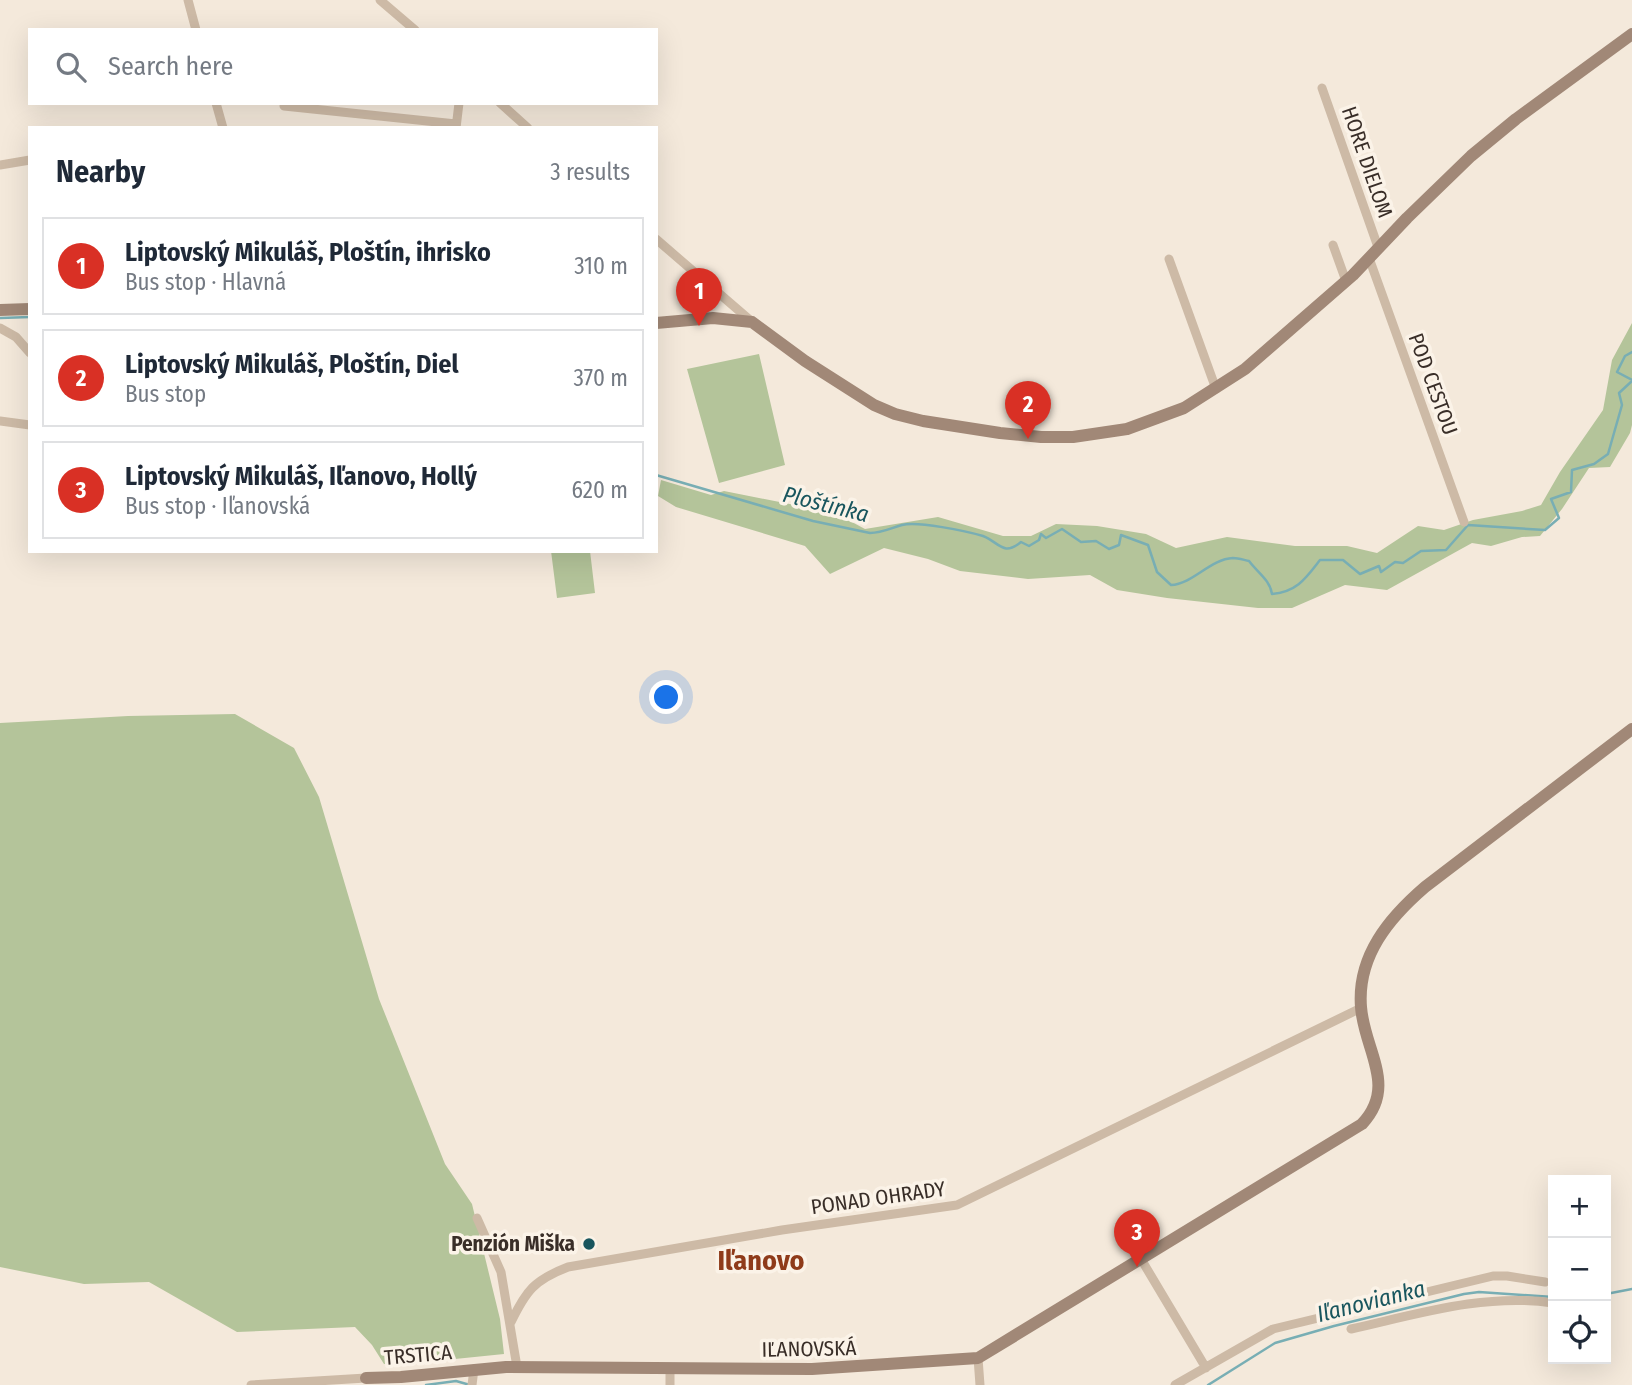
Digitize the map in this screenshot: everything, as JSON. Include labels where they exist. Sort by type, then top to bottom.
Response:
[{"type":"street","points":[[188,0],[195,28]]},
{"type":"street","points":[[380,0],[413,28]]},
{"type":"street","points":[[658,241],[752,322],[805,361],[887,411],[923,421],[1000,433],[1073,437],[1114,432],[1184,408],[1245,369],[1346,281],[1448,177],[1490,139],[1632,34]]},
{"type":"street","name":"HORE DIELOM","points":[[1322,88],[1378,247]]},
{"type":"street","points":[[216,105],[219,126]]},
{"type":"street","points":[[284,106],[456,126],[459,105]]},
{"type":"street","points":[[502,105],[526,126]]},
{"type":"street","points":[[0,165],[28,160]]},
{"type":"street","points":[[1333,245],[1346,281]]},
{"type":"street","name":"POD CESTOU","points":[[1369,258],[1464,522]]},
{"type":"street","points":[[1169,259],[1216,389]]},
{"type":"street","points":[[0,310],[28,310]]},
{"type":"street","points":[[658,323],[713,318],[752,322]]},
{"type":"street","points":[[0,328],[16,337],[28,350]]},
{"type":"street","points":[[0,421],[28,425]]},
{"type":"street","name":"IĽANOVSKÁ","points":[[473,1378],[517,1367],[822,1369],[978,1358],[1346,1135],[1369,1116],[1376,1106],[1379,1079],[1361,1008],[1363,979],[1368,959],[1385,928],[1430,882],[1632,729]]},
{"type":"street","name":"PONAD OHRADY","points":[[511,1322],[524,1296],[534,1284],[550,1274],[568,1268],[782,1230],[957,1205],[1361,1008]]},
{"type":"street","points":[[477,1219],[501,1272],[517,1367]]},
{"type":"street","points":[[1142,1259],[1206,1368]]},
{"type":"street","points":[[1351,1329],[1500,1275],[1545,1282]]},
{"type":"street","points":[[1175,1385],[1273,1329],[1419,1304],[1488,1300],[1548,1303]]},
{"type":"street","points":[[978,1358],[980,1385]]},
{"type":"street","points":[[670,1369],[670,1385]]},
{"type":"street","name":"TRSTICA","points":[[363,1381],[473,1378]]},
{"type":"street","points":[[251,1385],[363,1381]]},
{"type":"green space","points":[[1632,323],[1630,433],[1610,467],[1589,468],[1540,536],[1522,537],[1491,546],[1472,543],[1387,590],[1345,585],[1292,608],[1258,608],[1117,590],[1090,575],[1028,579],[960,571],[928,559],[884,548],[830,574],[805,546],[676,507],[658,496],[661,480],[711,495],[724,491],[835,513],[865,529],[938,517],[1003,536],[1031,536],[1056,524],[1097,526],[1146,534],[1176,548],[1227,537],[1295,546],[1347,546],[1377,553],[1418,526],[1444,530],[1473,520],[1541,505],[1560,472],[1603,410],[1612,360]]},
{"type":"green space","points":[[759,354],[785,465],[719,483],[687,369]]},
{"type":"green space","points":[[551,553],[590,553],[595,593],[557,598]]},
{"type":"green space","points":[[235,714],[294,748],[319,797],[379,999],[445,1164],[472,1204],[500,1319],[504,1354],[384,1364],[372,1345],[355,1327],[237,1332],[149,1282],[84,1284],[0,1267],[0,723]]},
{"type":"waterway","name":"Ploštínka","points":[[0,318],[28,317]]},
{"type":"waterway","name":"Ploštínka","points":[[1632,352],[1625,356],[1617,372],[1632,380]]},
{"type":"waterway","name":"Ploštínka","points":[[658,476],[813,521],[870,533],[909,524],[930,525],[983,536],[1001,547],[1010,548],[1021,542],[1029,546],[1039,540],[1041,534],[1046,538],[1062,529],[1081,542],[1096,541],[1109,549],[1119,545],[1121,535],[1148,545],[1157,572],[1171,585],[1179,584],[1217,562],[1235,558],[1249,561],[1266,581],[1272,594],[1294,587],[1320,560],[1343,560],[1360,574],[1379,566],[1381,572],[1395,562],[1403,563],[1421,551],[1446,550],[1468,525],[1545,530],[1559,518],[1551,499],[1571,492],[1572,470],[1594,464],[1608,454],[1622,405],[1619,393],[1632,381]]},
{"type":"waterway","name":"Iľanovianka","points":[[1611,1293],[1632,1289]]},
{"type":"waterway","name":"Iľanovianka","points":[[1208,1385],[1275,1343],[1334,1326],[1464,1294],[1479,1292],[1548,1297]]},
{"type":"waterway","name":"Iľanovianka","points":[[426,1385],[456,1381],[470,1385]]},
{"type":"place","name":"Liptovský Mikuláš, Ploštín, ihrisko","points":[[699,326]]},
{"type":"place","name":"Liptovský Mikuláš, Ploštín, Diel","points":[[1028,439]]},
{"type":"place","name":"Penzión Miška","points":[[589,1244]]},
{"type":"place","name":"Liptovský Mikuláš, Iľanovo, Hollý","points":[[1137,1267]]},
{"type":"district","name":"Iľanovo","points":[[761,1260]]}]
